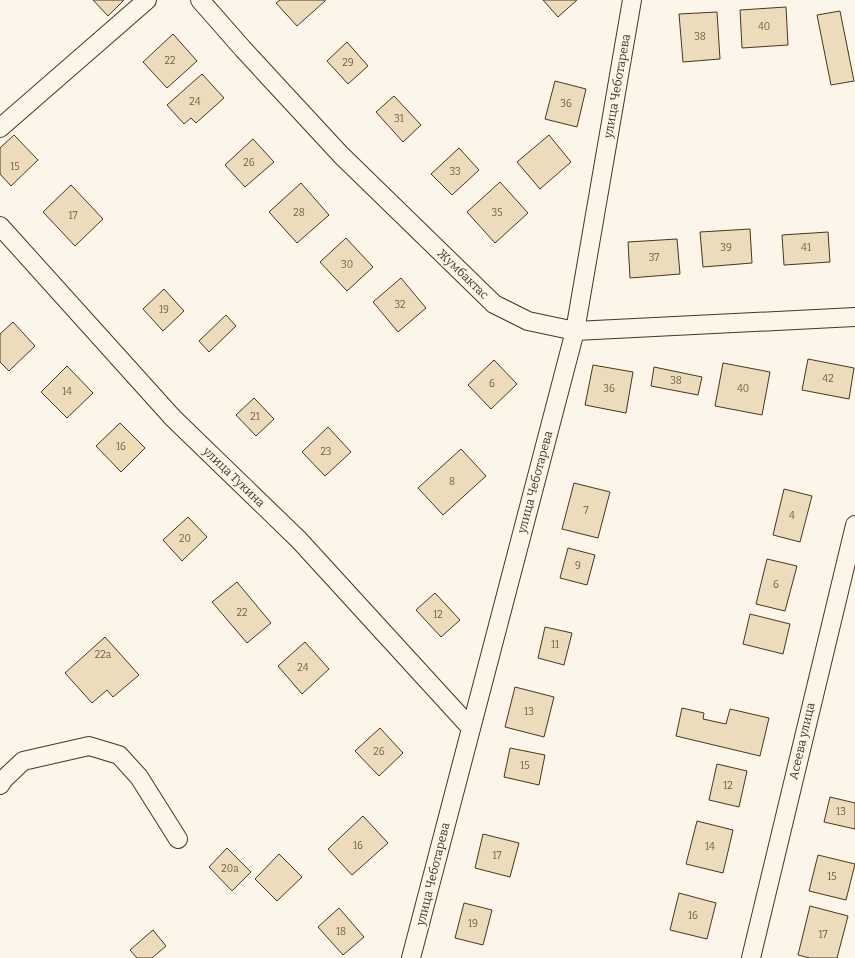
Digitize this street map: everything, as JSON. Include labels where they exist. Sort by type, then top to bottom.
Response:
[{"type":"street","points":[[0,128],[147,0]]},
{"type":"street","name":"Жумбактас","points":[[200,0],[341,155],[494,304],[528,320],[575,331],[855,317]]},
{"type":"street","name":"улица Чеботарева","points":[[411,958],[575,331],[632,0]]},
{"type":"street","name":"улица Тукина","points":[[0,226],[173,418],[299,540],[470,727]]},
{"type":"street","name":"Асеева улица","points":[[751,958],[855,525]]},
{"type":"street","points":[[0,785],[23,761],[89,746],[120,755],[139,777],[178,839]]},
{"type":"building","points":[[93,0],[124,0],[108,16]]},
{"type":"building","points":[[280,0],[325,1],[297,26],[276,3]]},
{"type":"building","points":[[543,0],[577,0],[558,17]]},
{"type":"building","points":[[786,7],[788,45],[742,48],[740,10]]},
{"type":"building","points":[[840,11],[854,81],[831,85],[817,15]]},
{"type":"building","points":[[717,12],[720,59],[683,62],[679,14]]},
{"type":"building","points":[[173,34],[197,61],[167,88],[143,62]]},
{"type":"building","points":[[347,42],[368,66],[348,84],[327,61]]},
{"type":"building","points":[[202,74],[224,98],[196,123],[191,118],[184,124],[167,105]]},
{"type":"building","points":[[555,81],[586,89],[577,127],[545,119]]},
{"type":"building","points":[[394,96],[421,125],[403,142],[376,112]]},
{"type":"building","points":[[14,135],[38,160],[11,186],[0,174],[0,148]]},
{"type":"building","points":[[549,135],[571,162],[540,189],[517,162]]},
{"type":"building","points":[[253,139],[274,162],[245,187],[225,165]]},
{"type":"building","points":[[459,148],[479,170],[452,195],[431,174]]},
{"type":"building","points":[[500,182],[528,213],[495,243],[467,212]]},
{"type":"building","points":[[301,183],[329,215],[297,243],[269,212]]},
{"type":"building","points":[[71,185],[103,219],[75,246],[43,212]]},
{"type":"building","points":[[750,229],[752,263],[703,267],[700,232]]},
{"type":"building","points":[[828,232],[830,262],[784,265],[782,235]]},
{"type":"building","points":[[346,238],[373,267],[347,291],[320,262]]},
{"type":"building","points":[[677,239],[680,274],[630,278],[628,242]]},
{"type":"building","points":[[401,278],[426,308],[398,332],[373,302]]},
{"type":"building","points":[[164,289],[184,311],[163,331],[143,309]]},
{"type":"building","points":[[226,315],[236,326],[209,352],[199,341]]},
{"type":"building","points":[[13,322],[35,346],[9,371],[0,362],[0,334]]},
{"type":"building","points":[[808,359],[854,368],[849,399],[802,390]]},
{"type":"building","points":[[494,360],[517,384],[491,409],[468,385]]},
{"type":"building","points":[[723,363],[770,372],[762,415],[715,406]]},
{"type":"building","points":[[593,365],[633,372],[626,413],[585,405]]},
{"type":"building","points":[[67,366],[93,393],[67,418],[41,392]]},
{"type":"building","points":[[654,367],[702,377],[698,395],[651,386]]},
{"type":"building","points":[[254,398],[274,419],[256,436],[236,415]]},
{"type":"building","points":[[120,423],[145,448],[121,472],[96,446]]},
{"type":"building","points":[[328,427],[351,452],[325,476],[302,452]]},
{"type":"building","points":[[461,449],[486,476],[443,515],[418,488]]},
{"type":"building","points":[[574,483],[610,492],[598,538],[562,529]]},
{"type":"building","points":[[784,489],[812,496],[800,542],[773,535]]},
{"type":"building","points":[[188,517],[207,537],[182,561],[163,540]]},
{"type":"building","points":[[568,548],[595,555],[587,585],[560,578]]},
{"type":"building","points":[[767,559],[797,566],[785,611],[756,604]]},
{"type":"building","points":[[237,582],[271,623],[247,643],[212,602]]},
{"type":"building","points":[[435,593],[460,620],[441,637],[416,610]]},
{"type":"building","points":[[750,614],[790,624],[783,654],[743,644]]},
{"type":"building","points":[[545,627],[572,633],[564,665],[538,658]]},
{"type":"building","points":[[105,637],[139,675],[113,697],[107,690],[92,703],[65,673]]},
{"type":"building","points":[[305,642],[329,669],[302,694],[278,666]]},
{"type":"building","points":[[515,687],[554,697],[544,737],[505,727]]},
{"type":"building","points":[[682,708],[704,713],[703,719],[726,724],[730,709],[769,718],[760,756],[676,736]]},
{"type":"building","points":[[380,728],[403,753],[379,776],[355,751]]},
{"type":"building","points":[[510,748],[545,755],[539,785],[504,777]]},
{"type":"building","points":[[717,764],[747,771],[739,807],[709,800]]},
{"type":"building","points":[[830,797],[855,803],[855,829],[824,822]]},
{"type":"building","points":[[363,816],[388,843],[352,875],[328,849]]},
{"type":"building","points":[[697,821],[733,830],[723,873],[686,864]]},
{"type":"building","points":[[483,834],[519,843],[510,877],[475,868]]},
{"type":"building","points":[[227,848],[251,872],[232,891],[209,867]]},
{"type":"building","points":[[279,854],[302,877],[277,901],[255,879]]},
{"type":"building","points":[[818,855],[855,864],[846,900],[809,891]]},
{"type":"building","points":[[679,893],[716,903],[707,939],[670,930]]},
{"type":"building","points":[[464,903],[492,910],[483,945],[455,938]]},
{"type":"building","points":[[810,906],[848,916],[837,958],[810,958],[798,955]]},
{"type":"building","points":[[339,908],[364,937],[343,955],[318,927]]},
{"type":"building","points":[[153,930],[166,946],[152,958],[137,958],[130,950]]}]
